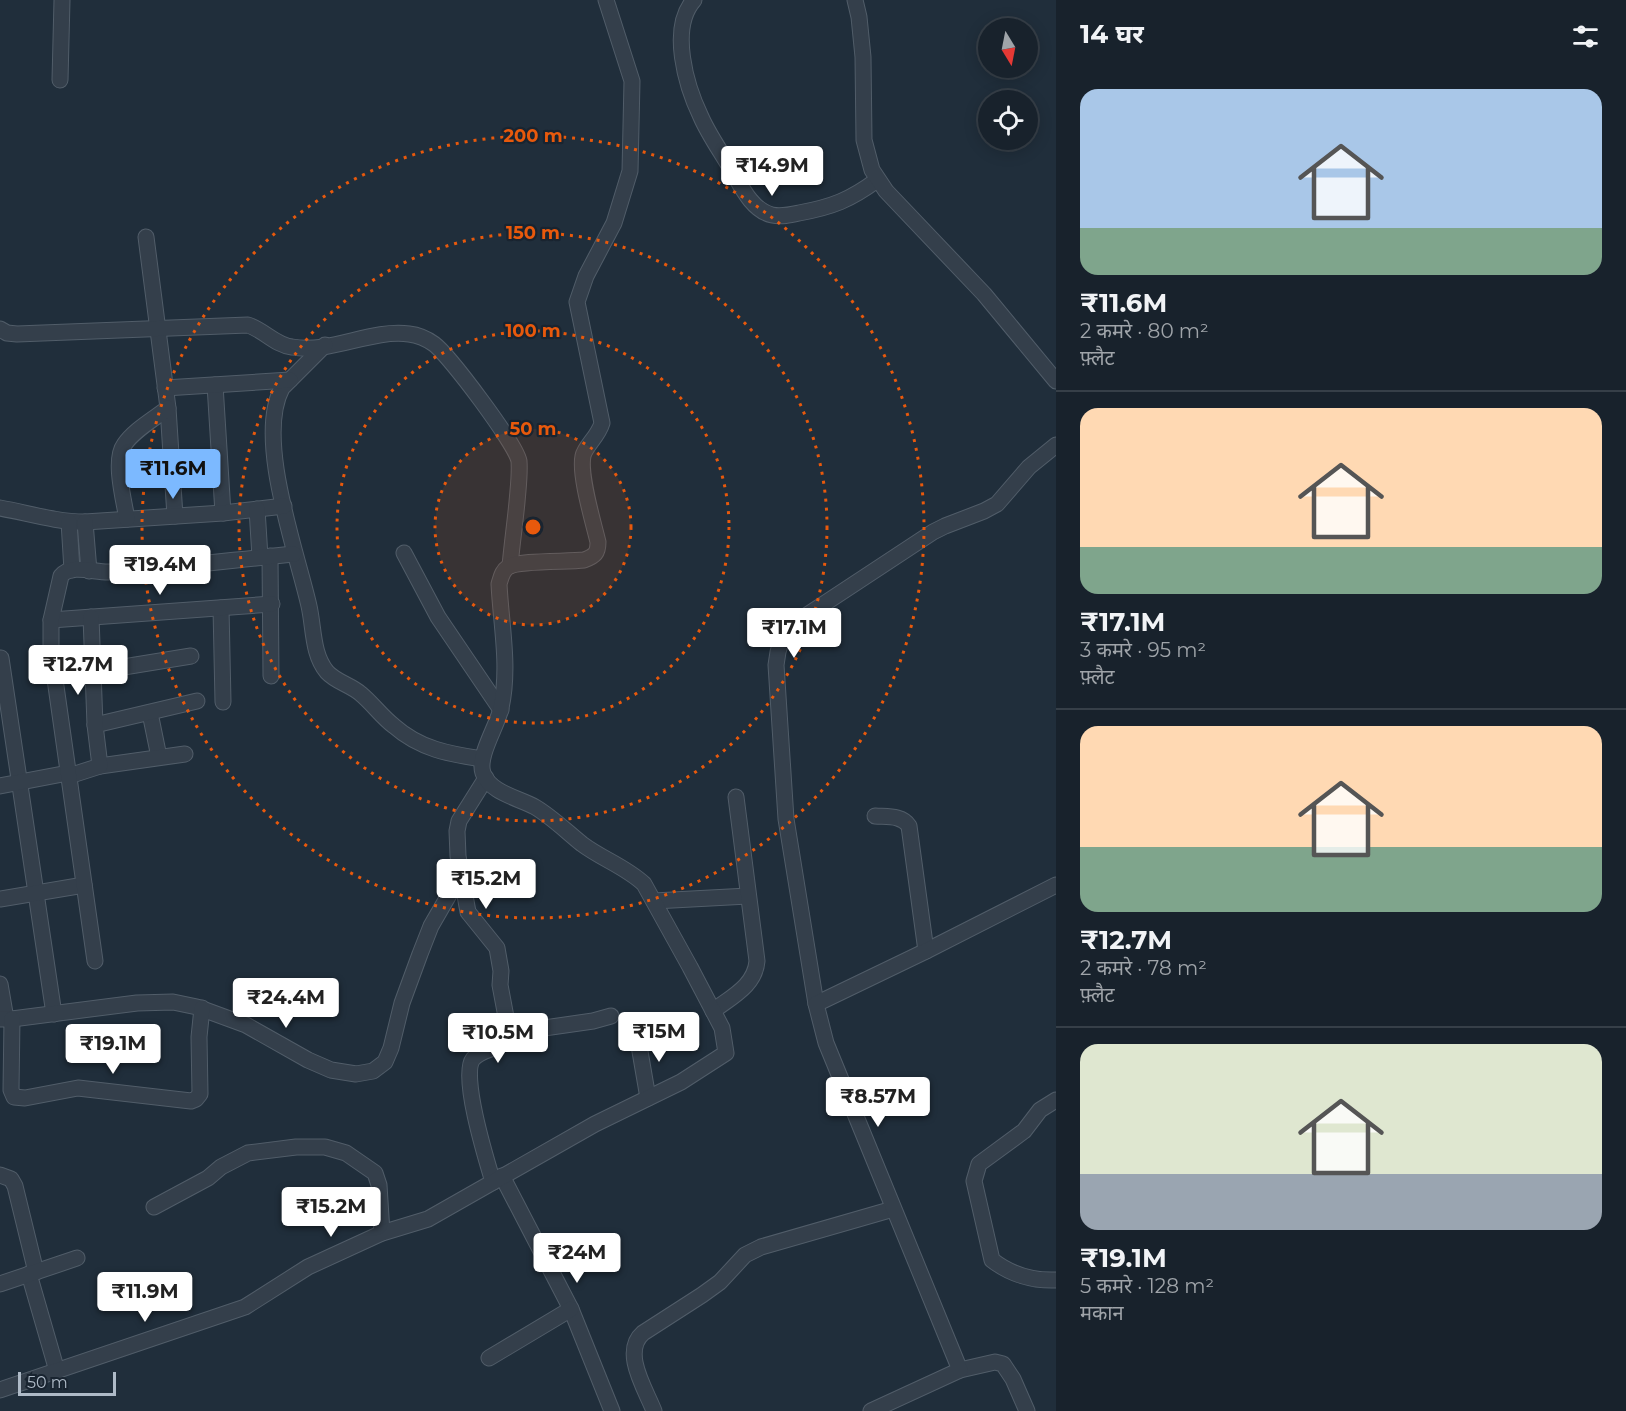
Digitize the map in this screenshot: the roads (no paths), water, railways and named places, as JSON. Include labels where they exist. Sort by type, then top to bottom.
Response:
[{"type":"street","points":[[60,80],[62,0]]},
{"type":"street","points":[[510,566],[584,560],[593,557],[598,551],[582,465],[584,452],[599,432],[602,423],[577,302],[586,276],[614,223],[630,171],[633,81],[606,0]]},
{"type":"street","points":[[694,0],[687,8],[681,35],[682,55],[689,85],[702,119],[755,206],[772,215],[785,216],[826,208],[857,195],[877,180]]},
{"type":"street","points":[[855,0],[860,17],[863,57],[864,140],[867,158],[877,180],[984,294],[1056,381]]},
{"type":"street","points":[[146,237],[168,408],[175,516]]},
{"type":"street","points":[[0,329],[7,333],[17,334],[248,324],[285,346],[307,348],[395,333],[421,336],[434,344],[450,360],[509,440],[518,458],[519,479],[510,566],[502,575],[499,584],[504,641],[504,691],[501,710],[482,759],[482,772],[497,790],[537,808],[584,845],[635,875],[644,884],[722,1028],[726,1053],[681,1082],[595,1124],[428,1219],[382,1233],[308,1267],[245,1307],[0,1390]]},
{"type":"street","points":[[325,345],[282,388],[275,407],[274,448],[294,554],[309,605],[321,663],[329,674],[360,693],[394,727],[423,746],[445,753],[482,759]]},
{"type":"street","points":[[165,387],[290,380]]},
{"type":"street","points":[[214,385],[223,513]]},
{"type":"street","points":[[127,519],[119,465],[121,450],[132,436],[168,408]]},
{"type":"street","points":[[960,1370],[826,1043],[816,1004],[786,819],[776,665],[782,638],[801,619],[933,532],[997,504],[1029,466],[1056,445]]},
{"type":"street","points":[[0,508],[42,515],[66,522],[85,522],[223,513],[284,506]]},
{"type":"street","points":[[257,509],[272,604],[271,676]]},
{"type":"street","points":[[66,522],[72,570]]},
{"type":"street","points":[[85,522],[89,571]]},
{"type":"street","points":[[404,553],[438,616],[501,710]]},
{"type":"street","points":[[95,961],[51,651],[51,620],[61,576],[64,572],[72,570],[109,572],[294,554]]},
{"type":"street","points":[[51,620],[272,604]]},
{"type":"street","points":[[221,608],[223,702]]},
{"type":"street","points":[[91,617],[95,725],[100,766]]},
{"type":"street","points":[[93,672],[191,656]]},
{"type":"street","points":[[1,658],[3,695],[19,782],[54,1014]]},
{"type":"street","points":[[95,725],[197,701]]},
{"type":"street","points":[[150,712],[159,757]]},
{"type":"street","points":[[0,786],[68,775],[100,766],[184,753]]},
{"type":"street","points":[[486,778],[459,821],[457,831],[465,901],[470,917],[497,948],[501,971],[500,985],[509,1033],[504,1043],[476,1056],[469,1066],[476,1127],[497,1179],[572,1309],[612,1411]]},
{"type":"street","points":[[713,1011],[751,982],[755,976],[758,961],[736,797]]},
{"type":"street","points":[[874,816],[904,819],[909,826],[926,951]]},
{"type":"street","points":[[6,1019],[137,1003],[173,1002],[202,1008],[246,1025],[308,1060],[331,1070],[357,1074],[373,1071],[385,1062],[392,1048],[402,1003],[431,926],[461,874]]},
{"type":"street","points":[[0,899],[84,885]]},
{"type":"street","points":[[816,1004],[1056,885]]},
{"type":"street","points":[[654,901],[748,896]]},
{"type":"street","points":[[0,984],[6,1019],[6,1066],[14,1097],[25,1098],[78,1088],[191,1101],[196,1099],[200,1094],[199,1036],[202,1008]]},
{"type":"street","points":[[509,1033],[593,1021],[611,1016]]},
{"type":"street","points":[[637,1034],[648,1098]]},
{"type":"street","points":[[1056,1100],[1040,1110],[1024,1131],[979,1164],[974,1181],[992,1260],[1007,1270],[1032,1279],[1056,1280]]},
{"type":"street","points":[[154,1207],[248,1153],[296,1147],[325,1147],[345,1153],[375,1173],[379,1185],[382,1233]]},
{"type":"street","points":[[0,1175],[11,1179],[15,1186],[57,1371]]},
{"type":"street","points":[[654,1411],[634,1357],[637,1339],[643,1333],[720,1282],[745,1255],[761,1247],[893,1209]]},
{"type":"street","points":[[0,1284],[77,1258]]},
{"type":"street","points":[[489,1358],[572,1309]]},
{"type":"street","points":[[871,1411],[960,1370],[995,1362],[1004,1364],[1027,1411]]}]
